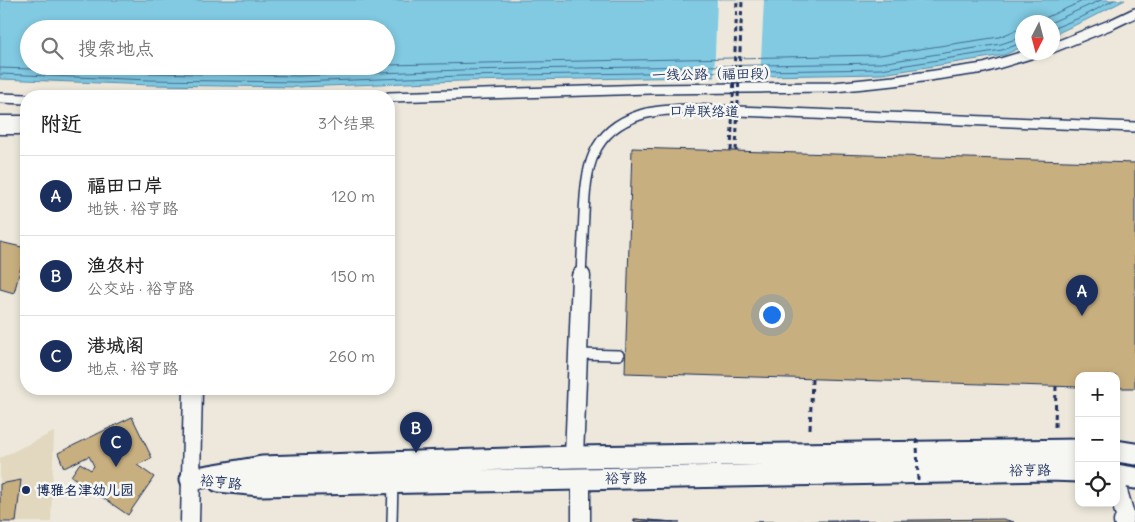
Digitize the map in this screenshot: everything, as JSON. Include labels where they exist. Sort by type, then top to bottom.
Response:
[{"type":"street","points":[[0,125],[20,125]]},
{"type":"street","name":"口岸联络道","points":[[574,457],[581,276]]},
{"type":"street","points":[[190,522],[193,395]]},
{"type":"street","name":"裕亨路","points":[[191,478],[262,467],[574,457],[1075,450]]},
{"type":"street","points":[[1120,452],[1135,454]]},
{"type":"street","name":"裕亨路","points":[[191,478],[260,486],[1075,471]]},
{"type":"street","points":[[1123,476],[1118,491],[1125,515],[1123,522]]},
{"type":"street","points":[[581,479],[581,522]]},
{"type":"lane","points":[[1060,45],[1135,13]]},
{"type":"lane","name":"一线公路（福田段）","points":[[395,96],[650,89],[834,87],[894,81],[984,68],[1015,59]]},
{"type":"lane","points":[[0,98],[20,99]]},
{"type":"lane","name":"口岸联络道","points":[[581,276],[586,180],[592,155],[598,144],[618,125],[642,114],[686,109],[1135,127]]},
{"type":"lane","points":[[578,354],[619,355]]},
{"type":"lane","points":[[392,522],[393,483]]},
{"type":"path","points":[[731,151],[737,0]]},
{"type":"path","points":[[736,151],[742,0]]},
{"type":"path","points":[[810,429],[812,378]]},
{"type":"path","points":[[1055,427],[1056,386]]},
{"type":"path","points":[[916,439],[918,483]]},
{"type":"shaded area","name":"博雅名津幼儿园","points":[[54,432],[51,522],[0,522],[0,458]]},
{"type":"water","points":[[0,0],[1125,0],[1060,32],[1060,15],[1015,15],[1015,50],[1004,55],[882,74],[461,81],[298,87],[150,85],[0,79]]},
{"type":"pier","points":[[717,0],[764,0],[760,79],[714,80]]},
{"type":"building","points":[[632,148],[1135,163],[1135,388],[1120,388],[1120,372],[1075,372],[1075,387],[625,373]]},
{"type":"building","points":[[0,242],[20,247],[20,270],[14,293],[0,289]]},
{"type":"building","points":[[132,417],[152,458],[137,465],[154,477],[128,515],[71,476],[80,463],[91,470],[94,466],[89,456],[64,468],[58,453]]},
{"type":"building","points":[[21,480],[16,522],[0,522],[0,484]]},
{"type":"building","points":[[634,519],[674,522],[634,522]]},
{"type":"building","points":[[634,519],[674,522],[634,522]]},
{"type":"building","points":[[1003,519],[1014,522],[753,522]]},
{"type":"place","name":"福田口岸","points":[[1082,316]]},
{"type":"place","name":"渔农村","points":[[416,453]]},
{"type":"place","name":"港城阁","points":[[116,467]]},
{"type":"place","name":"博雅名津幼儿园","points":[[26,490]]}]
